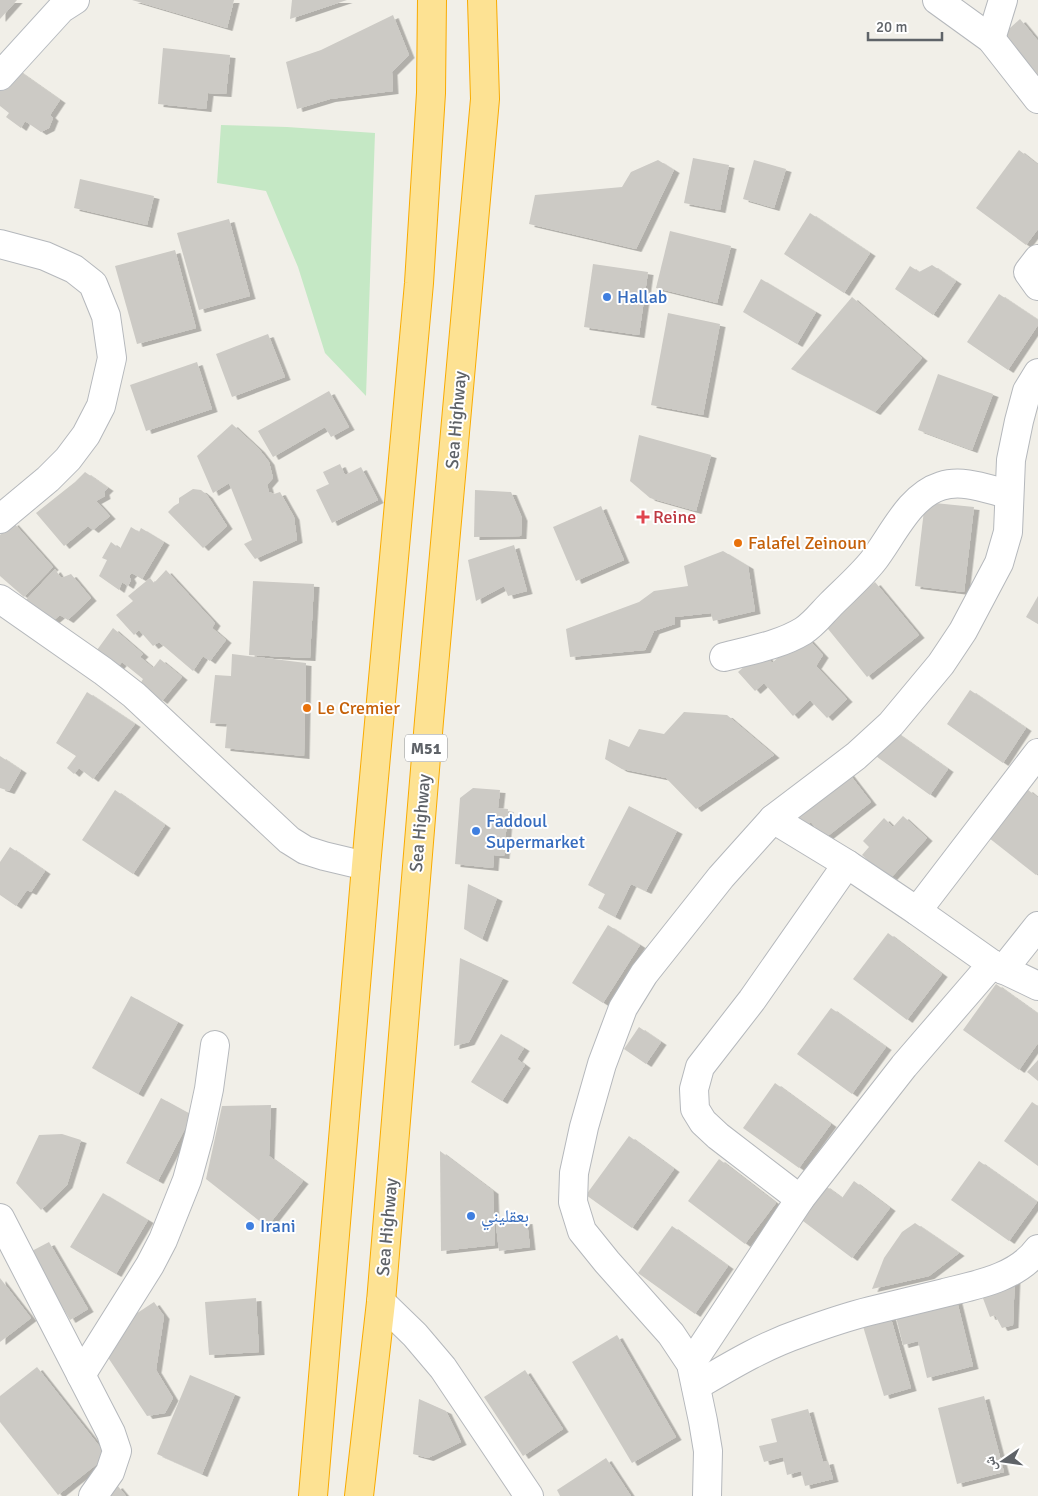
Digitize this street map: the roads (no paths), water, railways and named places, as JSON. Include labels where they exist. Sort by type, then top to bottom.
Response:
[{"type":"highway","points":[[313,1496],[366,866],[419,283],[431,93],[432,0]]},
{"type":"highway","name":"Sea Highway","points":[[359,1496],[381,1302],[428,721],[485,99],[482,0]]},
{"type":"street","points":[[938,0],[991,39],[1038,99]]},
{"type":"street","points":[[991,39],[1003,0]]},
{"type":"street","points":[[0,76],[63,3]]},
{"type":"street","points":[[0,244],[45,256],[74,269],[94,284],[106,316],[112,358],[101,406],[86,435],[68,459],[0,520]]},
{"type":"street","points":[[1038,259],[1028,272],[1038,286]]},
{"type":"street","points":[[706,1495],[708,1451],[693,1375],[671,1334],[582,1231],[573,1202],[574,1173],[584,1127],[602,1064],[623,1008],[644,974],[721,877],[773,819],[856,756],[891,724],[942,664],[963,631],[999,563],[1008,532],[1010,460],[1027,391],[1038,373]]},
{"type":"street","points":[[724,657],[763,647],[805,630],[872,562],[919,498],[932,490],[961,483],[1008,494]]},
{"type":"street","points":[[0,599],[134,695],[290,840],[305,850],[366,866]]},
{"type":"street","points":[[917,911],[1038,753]]},
{"type":"street","points":[[773,819],[847,864],[998,967],[1038,986]]},
{"type":"street","points":[[800,1198],[718,1136],[703,1122],[695,1108],[694,1089],[700,1067],[752,1000],[847,864]]},
{"type":"street","points":[[693,1375],[800,1198],[904,1066],[1038,926]]},
{"type":"street","points":[[81,1375],[150,1265],[163,1240],[188,1180],[209,1089],[215,1046]]},
{"type":"street","points":[[0,1218],[111,1434],[117,1452],[110,1472],[93,1496]]},
{"type":"street","points":[[693,1375],[799,1333],[869,1311],[977,1284],[1000,1276],[1017,1268],[1033,1256],[1038,1249]]},
{"type":"street","points":[[381,1302],[415,1335],[443,1368],[529,1496]]},
{"type":"place","name":"Hallab","points":[[607,297]]},
{"type":"place","name":"Reine","points":[[643,517]]},
{"type":"place","name":"Falafel Zeinoun","points":[[738,543]]},
{"type":"place","name":"Le Cremier","points":[[307,708]]},
{"type":"place","name":"Faddoul Supermarket","points":[[476,831]]},
{"type":"place","name":"بعقليني","points":[[471,1216]]},
{"type":"place","name":"Irani","points":[[250,1226]]}]
